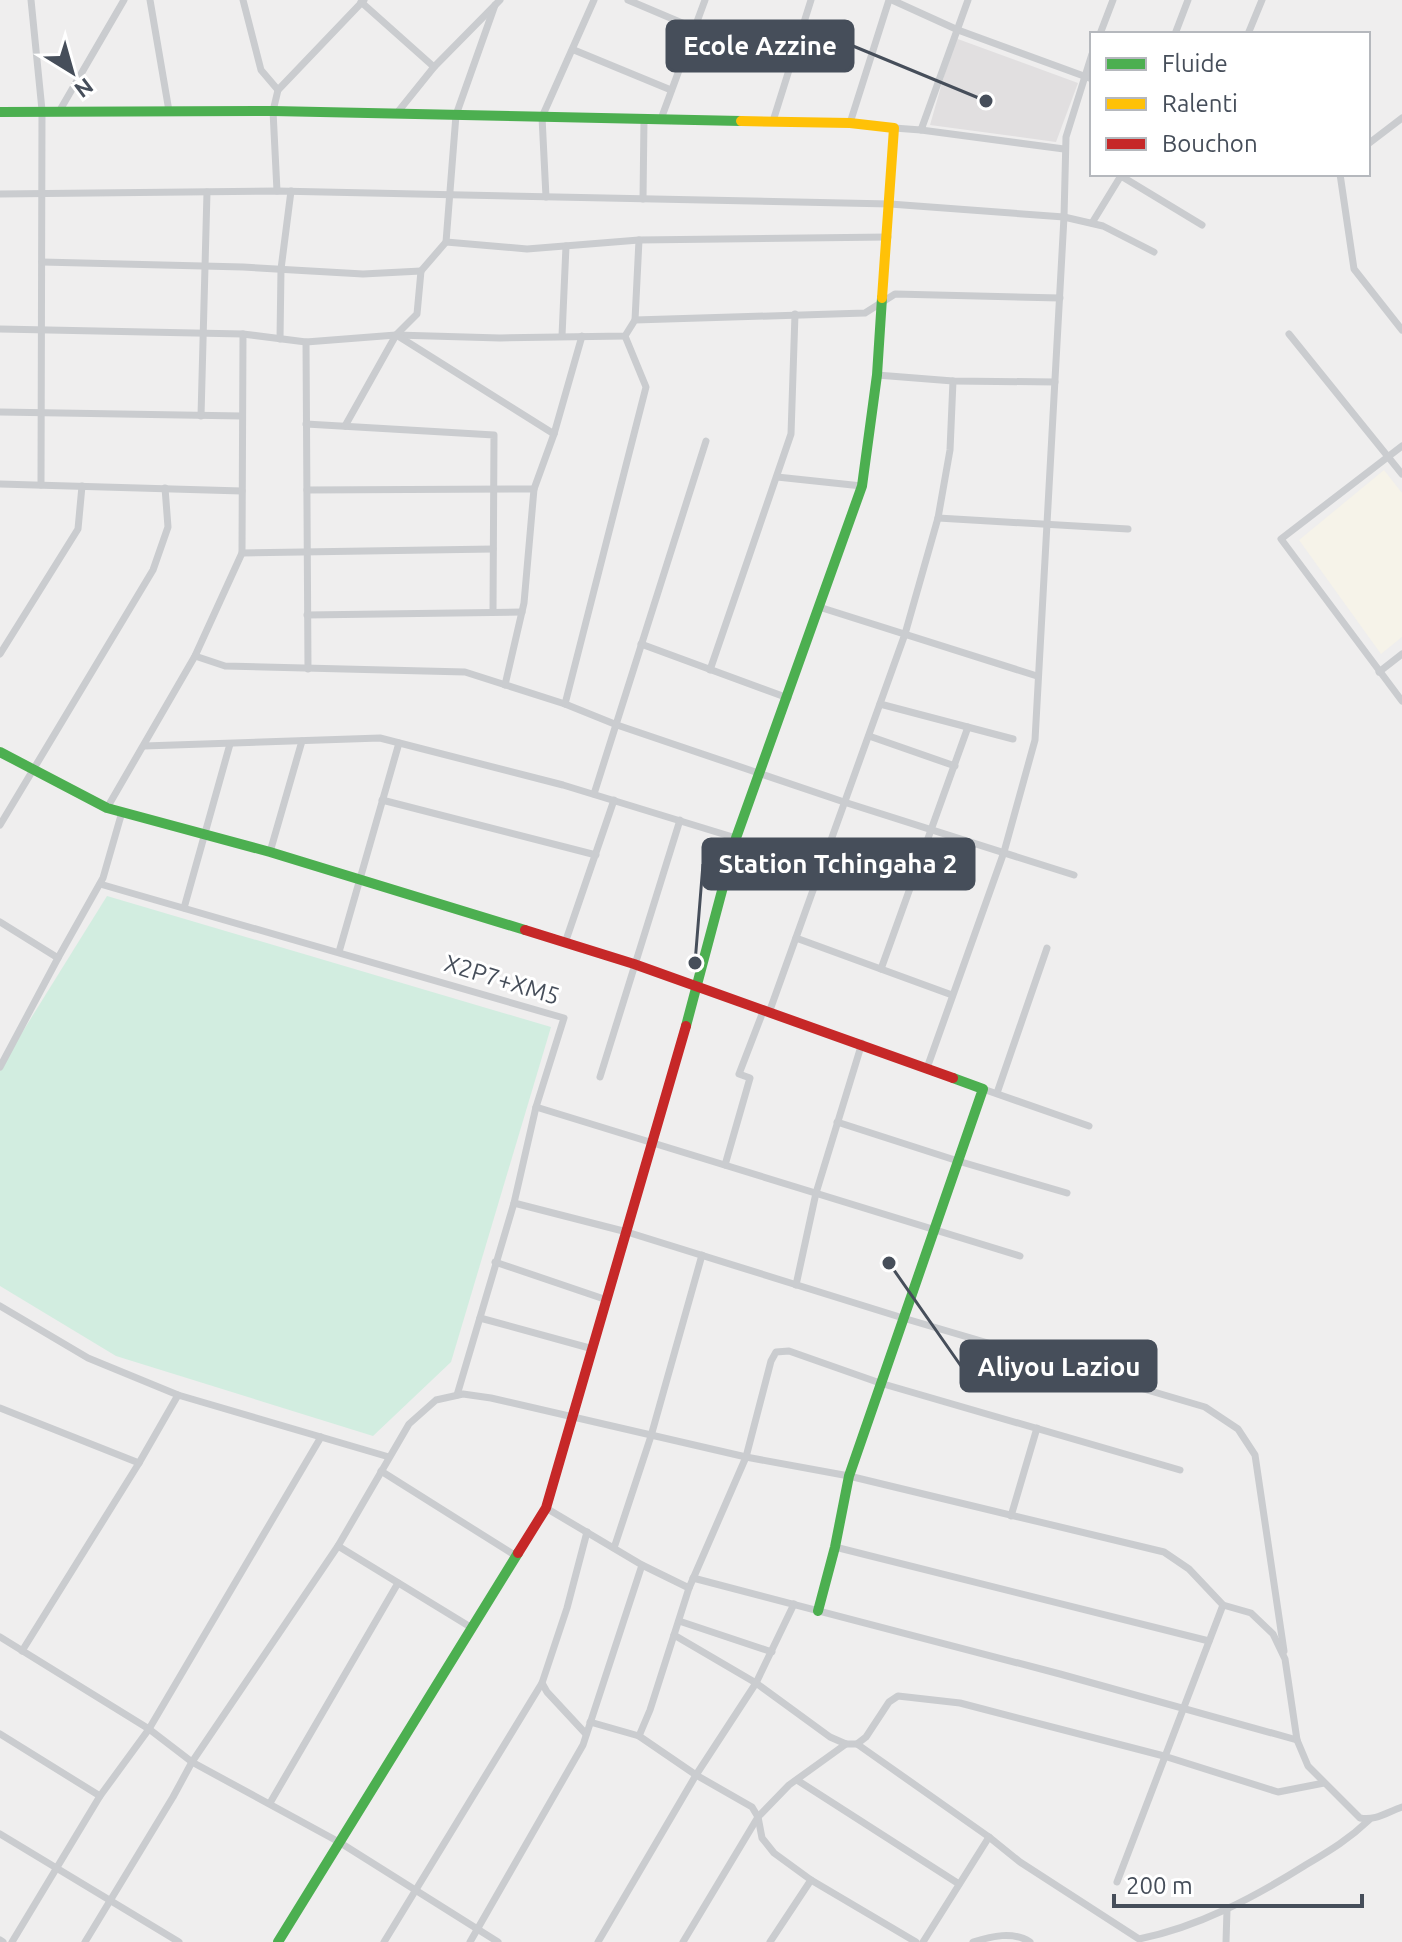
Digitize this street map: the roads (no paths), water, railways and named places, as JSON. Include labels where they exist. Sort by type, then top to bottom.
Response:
[{"type":"street","points":[[31,0],[42,110],[41,485]]},
{"type":"street","points":[[60,110],[124,0]]},
{"type":"street","points":[[150,0],[169,111]]},
{"type":"street","points":[[243,0],[261,70],[278,90]]},
{"type":"street","points":[[546,197],[542,117],[594,0]]},
{"type":"street","points":[[628,0],[694,28]]},
{"type":"street","points":[[661,119],[705,0]]},
{"type":"street","points":[[773,121],[811,0]]},
{"type":"street","points":[[850,123],[891,0],[958,30],[1088,77],[1064,149],[1064,217],[1035,740],[1004,852],[927,1068]]},
{"type":"street","points":[[921,130],[968,0]]},
{"type":"street","points":[[1101,32],[1113,0]]},
{"type":"street","points":[[1176,32],[1188,0]]},
{"type":"street","points":[[1249,32],[1262,0]]},
{"type":"street","points":[[277,191],[273,111],[278,90],[362,1],[434,67]]},
{"type":"street","points":[[396,113],[434,67],[498,3]]},
{"type":"street","points":[[345,426],[396,335],[417,314],[421,271],[446,242],[456,115],[498,3]]},
{"type":"street","points":[[574,50],[671,90]]},
{"type":"street","points":[[0,112],[273,111],[850,123],[1064,149]]},
{"type":"street","points":[[1370,142],[1402,118]]},
{"type":"street","points":[[643,199],[644,119]]},
{"type":"street","points":[[278,1942],[546,1508],[698,986],[736,838],[862,486],[877,375],[894,128]]},
{"type":"street","points":[[1092,223],[1121,176]]},
{"type":"street","points":[[1124,176],[1202,225]]},
{"type":"street","points":[[1340,176],[1354,269],[1402,330]]},
{"type":"street","points":[[0,194],[291,191],[890,204],[1064,217],[1103,226],[1154,252]]},
{"type":"street","points":[[280,339],[281,269],[291,191]]},
{"type":"street","points":[[201,416],[207,192]]},
{"type":"street","points":[[446,242],[527,249],[639,240],[888,237]]},
{"type":"street","points":[[625,336],[635,320],[639,240]]},
{"type":"street","points":[[562,336],[566,246]]},
{"type":"street","points":[[42,262],[363,274],[421,271]]},
{"type":"street","points":[[635,320],[865,313],[895,294],[1060,298]]},
{"type":"street","points":[[710,670],[791,434],[795,314]]},
{"type":"street","points":[[0,329],[243,334],[306,342],[396,335],[500,338],[625,336]]},
{"type":"street","points":[[107,808],[195,656],[242,553],[243,334]]},
{"type":"street","points":[[1289,334],[1402,474]]},
{"type":"street","points":[[396,335],[554,434]]},
{"type":"street","points":[[505,685],[522,612],[534,489],[554,434],[582,336]]},
{"type":"street","points":[[565,704],[646,387],[625,336]]},
{"type":"street","points":[[306,342],[308,669]]},
{"type":"street","points":[[877,375],[953,381],[1055,382]]},
{"type":"street","points":[[725,1165],[750,1078],[739,1074],[796,938],[905,634],[938,518],[950,450],[953,381]]},
{"type":"street","points":[[0,412],[242,416]]},
{"type":"street","points":[[306,424],[494,435],[493,612]]},
{"type":"street","points":[[594,794],[706,441]]},
{"type":"street","points":[[1402,446],[1281,539],[1402,701]]},
{"type":"street","points":[[777,477],[862,486]]},
{"type":"street","points":[[0,484],[242,491]]},
{"type":"street","points":[[0,654],[78,529],[82,486]]},
{"type":"street","points":[[0,825],[153,570],[168,527],[165,488]]},
{"type":"street","points":[[307,490],[534,489]]},
{"type":"street","points":[[938,518],[1128,529]]},
{"type":"street","points":[[242,553],[493,549]]},
{"type":"street","points":[[819,607],[1037,676]]},
{"type":"street","points":[[307,615],[522,612]]},
{"type":"street","points":[[641,644],[788,698]]},
{"type":"street","points":[[1379,672],[1402,654]]},
{"type":"street","points":[[195,656],[225,666],[465,672],[844,802],[1074,875]]},
{"type":"street","points":[[880,704],[1013,739]]},
{"type":"street","points":[[881,969],[968,727]]},
{"type":"street","points":[[869,736],[955,766]]},
{"type":"street","points":[[144,746],[380,738],[594,794],[736,838]]},
{"type":"street","points":[[270,852],[302,741]]},
{"type":"street","points":[[339,952],[399,743]]},
{"type":"street","points":[[184,908],[230,744]]},
{"type":"street","points":[[0,752],[107,808],[270,852],[634,964],[1089,1126]]},
{"type":"street","points":[[382,800],[596,855]]},
{"type":"street","points":[[565,943],[614,800]]},
{"type":"street","points":[[0,1067],[100,884],[122,812]]},
{"type":"street","points":[[600,1077],[680,820]]},
{"type":"street","name":"X2P7+XM5","points":[[100,884],[564,1018],[536,1107],[514,1203],[457,1395]]},
{"type":"street","points":[[0,922],[58,958]]},
{"type":"street","points":[[796,938],[952,995]]},
{"type":"street","points":[[997,1093],[1047,948]]},
{"type":"street","points":[[796,1285],[816,1193],[862,1043]]},
{"type":"street","points":[[818,1611],[849,1476],[983,1089]]},
{"type":"street","points":[[536,1107],[1020,1256]]},
{"type":"street","points":[[837,1122],[1067,1193]]},
{"type":"street","points":[[514,1203],[627,1232],[1205,1407],[1238,1429],[1255,1455],[1297,1740],[1308,1766],[1360,1818],[1369,1820]]},
{"type":"street","points":[[614,1548],[651,1436],[702,1255]]},
{"type":"street","points":[[495,1262],[607,1300]]},
{"type":"street","points":[[0,1306],[88,1358],[178,1395],[389,1457]]},
{"type":"street","points":[[480,1318],[593,1349]]},
{"type":"street","points":[[639,1736],[689,1588],[746,1457],[776,1352],[789,1351],[880,1383],[1180,1470]]},
{"type":"street","points":[[22,1651],[178,1395]]},
{"type":"street","points":[[85,1942],[192,1762],[338,1546],[409,1424],[436,1400],[457,1395],[491,1398],[746,1457],[849,1476],[1164,1552],[1189,1569],[1223,1605],[1251,1613],[1273,1634],[1285,1659]]},
{"type":"street","points":[[0,1408],[139,1463]]},
{"type":"street","points":[[1011,1516],[1037,1428]]},
{"type":"street","points":[[12,1942],[100,1796],[149,1729],[321,1437]]},
{"type":"street","points":[[381,1471],[516,1556]]},
{"type":"street","points":[[546,1508],[642,1565],[689,1588]]},
{"type":"street","points":[[384,1942],[542,1683],[567,1608],[587,1532]]},
{"type":"street","points":[[338,1546],[472,1628]]},
{"type":"street","points":[[835,1547],[1209,1641]]},
{"type":"street","points":[[470,1942],[583,1745],[642,1565]]},
{"type":"street","points":[[693,1578],[1297,1740]]},
{"type":"street","points":[[270,1803],[398,1583]]},
{"type":"street","points":[[598,1942],[696,1775],[756,1683],[794,1604]]},
{"type":"street","points":[[1117,1882],[1223,1605]]},
{"type":"street","points":[[679,1621],[772,1652]]},
{"type":"street","points":[[674,1635],[756,1683],[830,1737],[846,1744],[857,1744],[1020,1862],[1138,1940],[1227,1910],[1329,1853],[1369,1820],[1402,1807]]},
{"type":"street","points":[[0,1637],[149,1729],[192,1762],[339,1842],[498,1942]]},
{"type":"street","points":[[542,1683],[586,1734]]},
{"type":"street","points":[[857,1744],[866,1737],[889,1702],[898,1696],[960,1703],[1164,1756],[1278,1792],[1324,1783]]},
{"type":"street","points":[[590,1722],[639,1736],[696,1775],[752,1807],[758,1817],[762,1838],[774,1853],[811,1880],[916,1942]]},
{"type":"street","points":[[0,1734],[100,1796]]},
{"type":"street","points":[[683,1942],[758,1817],[779,1794],[846,1744]]},
{"type":"street","points":[[797,1780],[959,1884]]},
{"type":"street","points":[[0,1834],[179,1942]]},
{"type":"street","points":[[923,1942],[989,1837]]},
{"type":"street","points":[[770,1942],[811,1880]]},
{"type":"street","points":[[1226,1942],[1227,1910]]},
{"type":"street","points":[[973,1942],[992,1936],[1015,1935],[1030,1942]]},
{"type":"place","name":"Ecole Azzine","points":[[986,101]]},
{"type":"place","name":"Station Tchingaha 2","points":[[695,963]]},
{"type":"place","name":"Aliyou Laziou","points":[[889,1263]]}]
